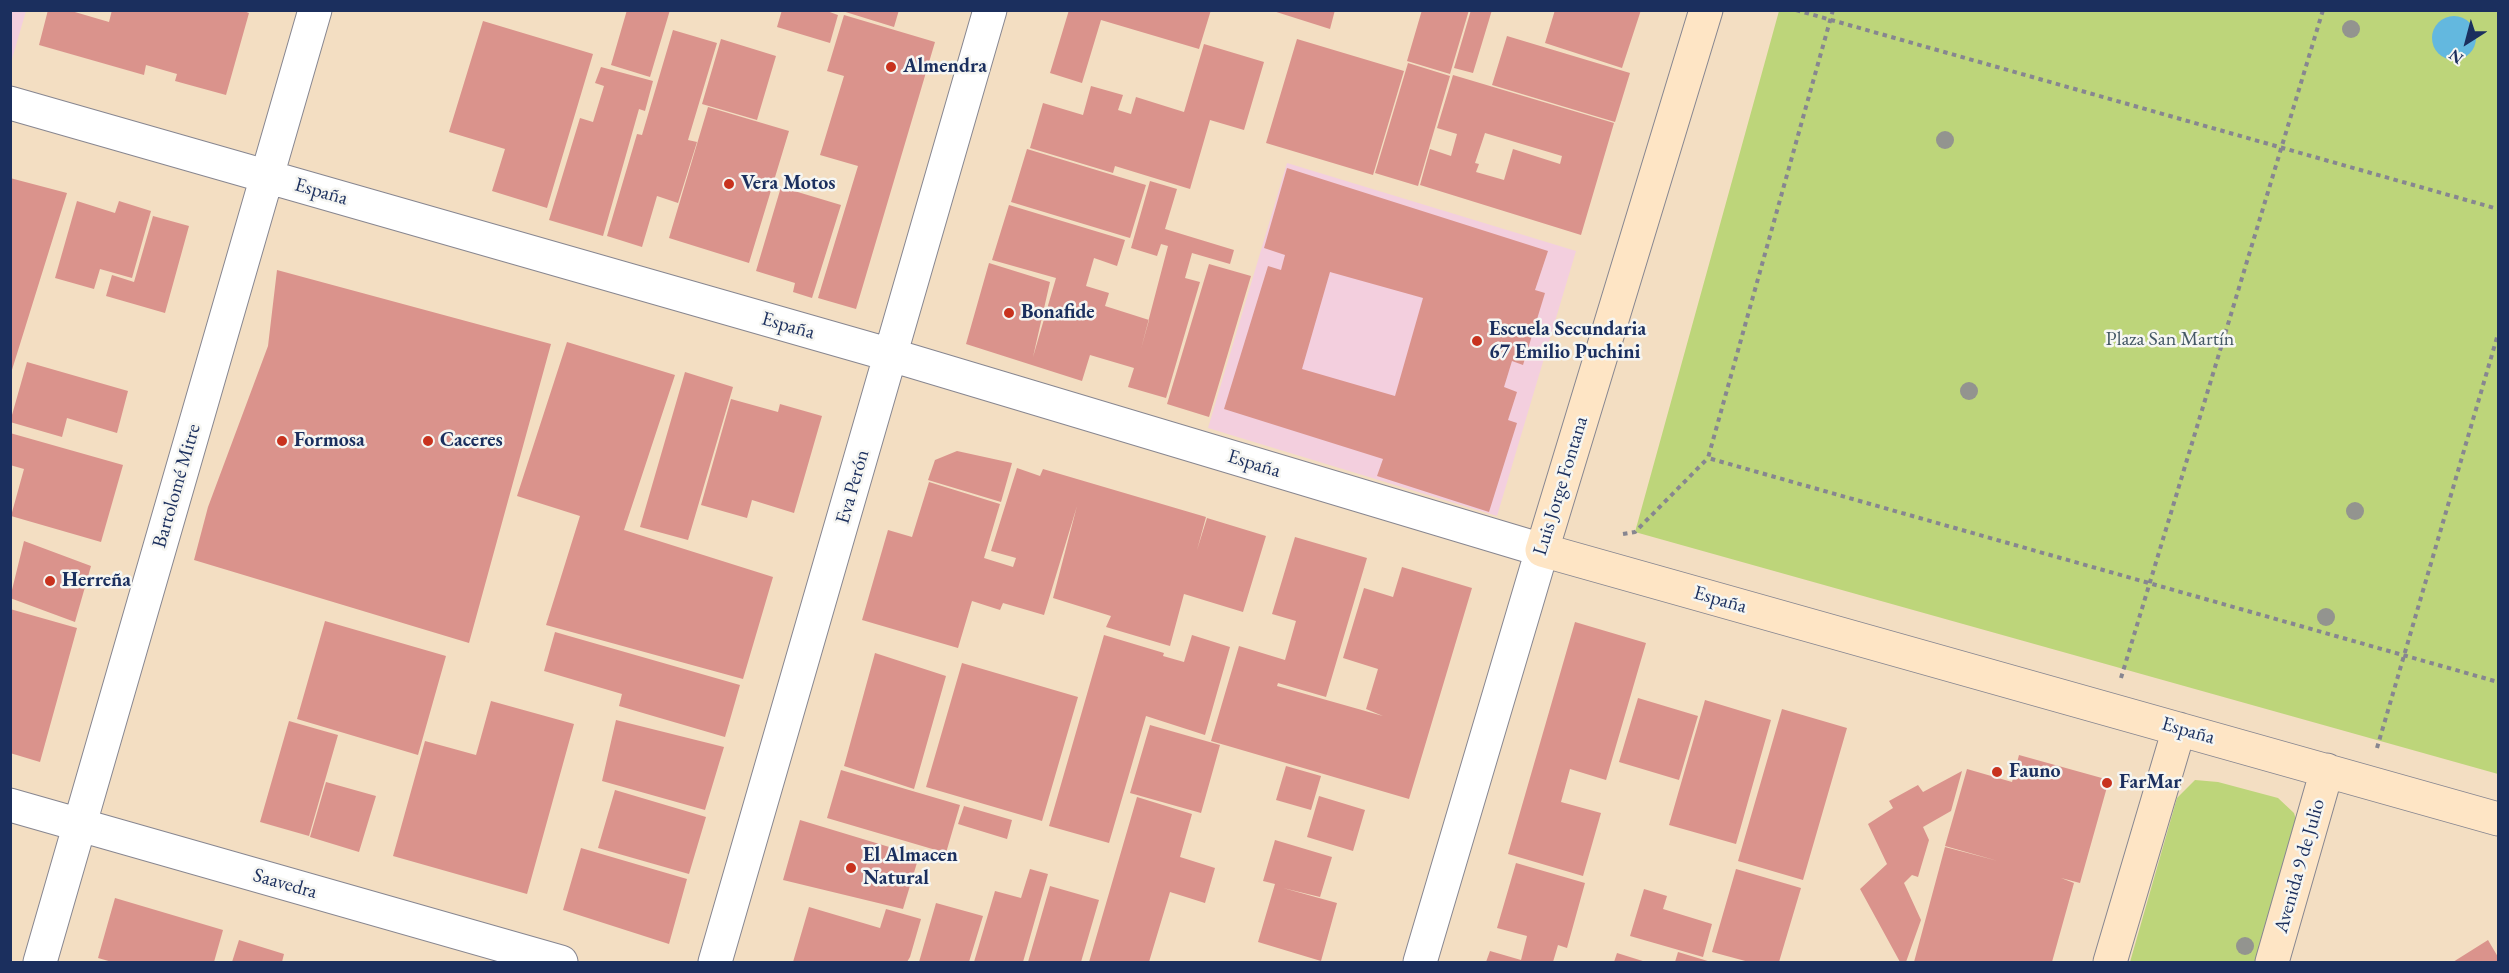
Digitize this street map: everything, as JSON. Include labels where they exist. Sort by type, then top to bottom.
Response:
[{"type":"main road","name":"Luis Jorge Fontana","points":[[1542,550],[1706,10]]},
{"type":"main road","name":"España","points":[[1542,550],[2499,819]]},
{"type":"main road","points":[[2110,963],[2179,729]]},
{"type":"main road","name":"Avenida 9 de Julio","points":[[2272,963],[2327,770]]},
{"type":"street","name":"Bartolomé Mitre","points":[[40,963],[315,10]]},
{"type":"street","name":"Eva Perón","points":[[715,963],[990,10]]},
{"type":"street","name":"España","points":[[10,103],[891,355],[1542,550]]},
{"type":"street","name":"Luis Jorge Fontana","points":[[1420,963],[1542,550]]},
{"type":"street","name":"Saavedra","points":[[10,805],[561,963]]},
{"type":"path","points":[[1796,10],[2499,209]]},
{"type":"path","points":[[1612,536],[1635,532],[1708,458],[1833,10]]},
{"type":"path","points":[[2111,710],[2323,10]]},
{"type":"path","points":[[2366,782],[2499,334]]},
{"type":"path","points":[[1708,458],[2499,682]]},
{"type":"shaded area","points":[[10,11],[26,11],[12,59],[10,58]]},
{"type":"shaded area","points":[[1287,163],[1576,251],[1497,516],[1208,428]]},
{"type":"green space","name":"Plaza San Martín","points":[[1779,11],[2498,11],[2498,774],[1635,532]]},
{"type":"green space","points":[[2195,780],[2218,782],[2278,798],[2294,813],[2298,826],[2262,962],[2130,962],[2177,798]]},
{"type":"water","points":[[2454,16],[2469,23],[2476,38],[2469,53],[2454,60],[2439,53],[2432,38],[2439,23]]},
{"type":"building","points":[[48,10],[68,10],[109,22],[112,10],[241,10],[249,13],[226,95],[175,81],[177,74],[146,65],[144,75],[39,45]]},
{"type":"building","points":[[627,10],[670,10],[650,77],[611,65]]},
{"type":"building","points":[[782,10],[824,10],[838,15],[830,43],[777,27]]},
{"type":"building","points":[[839,10],[899,10],[894,27]]},
{"type":"building","points":[[1069,10],[1076,12],[1211,10],[1199,49],[1101,20],[1082,83],[1050,73]]},
{"type":"building","points":[[1270,10],[1335,10],[1330,29]]},
{"type":"building","points":[[1422,10],[1469,10],[1450,74],[1407,61]]},
{"type":"building","points":[[1471,10],[1492,10],[1473,73],[1454,68]]},
{"type":"building","points":[[1555,10],[1641,10],[1622,68],[1545,43]]},
{"type":"building","points":[[844,15],[935,42],[856,309],[818,298],[858,166],[820,155],[844,76],[827,71]]},
{"type":"building","points":[[483,21],[593,54],[547,208],[492,191],[505,149],[449,132]]},
{"type":"building","points":[[673,30],[717,43],[688,140],[697,142],[678,203],[657,196],[642,247],[607,236],[637,134],[642,135]]},
{"type":"building","points":[[1507,36],[1630,73],[1615,122],[1492,85]]},
{"type":"building","points":[[721,39],[776,56],[757,120],[702,104]]},
{"type":"building","points":[[1297,39],[1404,71],[1373,175],[1266,143]]},
{"type":"building","points":[[1204,44],[1264,62],[1244,130],[1210,120],[1190,189],[1115,166],[1113,173],[1030,148],[1043,103],[1083,115],[1091,86],[1123,95],[1118,110],[1131,114],[1136,97],[1184,112]]},
{"type":"building","points":[[1408,63],[1450,76],[1418,186],[1375,173]]},
{"type":"building","points":[[601,67],[653,81],[645,111],[639,109],[603,236],[549,220],[580,118],[593,122],[604,86],[595,83]]},
{"type":"building","points":[[1453,75],[1614,123],[1581,235],[1420,185],[1430,149],[1451,156],[1457,134],[1437,128]],"holes":[[[1485,133],[1562,156],[1560,164],[1513,149],[1504,180],[1476,172],[1479,164],[1475,163]]]},
{"type":"building","name":"Vera Motos","points":[[708,107],[789,131],[749,263],[669,238]]},
{"type":"building","points":[[1027,149],[1146,185],[1130,238],[1011,202]]},
{"type":"building","points":[[1287,168],[1548,251],[1535,290],[1545,293],[1523,365],[1512,361],[1504,387],[1517,392],[1508,420],[1517,423],[1489,512],[1377,476],[1383,459],[1224,409],[1268,266],[1281,270],[1285,255],[1264,248]],"holes":[[[1330,272],[1423,298],[1395,396],[1302,369]]]},
{"type":"building","points":[[10,178],[67,193],[11,373],[10,373]]},
{"type":"building","points":[[1150,181],[1177,189],[1165,229],[1234,250],[1230,264],[1192,253],[1185,278],[1200,282],[1166,398],[1128,387],[1134,368],[1090,355],[1082,381],[966,344],[989,263],[1050,282],[1033,357],[1056,278],[992,260],[1009,205],[1125,240],[1117,266],[1094,258],[1086,286],[1109,293],[1105,306],[1149,320],[1168,246],[1161,244],[1157,256],[1131,248]]},
{"type":"building","points":[[781,187],[841,205],[812,298],[793,292],[795,283],[756,271]]},
{"type":"building","points":[[77,201],[115,213],[119,201],[151,211],[132,278],[100,269],[94,289],[55,278]]},
{"type":"building","points":[[153,216],[189,226],[165,313],[106,296],[112,275],[134,282]]},
{"type":"building","points":[[1209,264],[1251,276],[1209,417],[1167,404]]},
{"type":"building","name":"Caceres","points":[[277,270],[551,344],[469,643],[194,560],[208,507],[268,346]]},
{"type":"building","points":[[567,342],[675,375],[624,530],[773,577],[743,679],[546,625],[580,516],[517,496]]},
{"type":"building","points":[[27,362],[128,391],[117,433],[67,418],[62,437],[10,422]]},
{"type":"building","points":[[685,372],[733,387],[688,540],[640,527]]},
{"type":"building","points":[[731,399],[778,412],[780,404],[822,416],[794,513],[752,500],[747,518],[701,505]]},
{"type":"building","points":[[10,433],[123,465],[101,542],[11,516],[24,469],[10,465]]},
{"type":"building","points":[[957,451],[1012,463],[1001,502],[928,480],[935,460]]},
{"type":"building","points":[[1017,468],[1040,476],[1043,469],[1206,517],[1197,550],[1207,518],[1266,536],[1243,612],[1184,594],[1170,646],[1106,627],[1111,616],[1053,598],[1077,506],[1044,615],[1003,603],[1000,610],[972,601],[958,648],[862,620],[888,530],[912,537],[929,482],[1000,504],[984,558],[1013,567],[1016,558],[991,551]]},
{"type":"building","points":[[1295,537],[1367,558],[1326,697],[1278,683],[1277,686],[1383,716],[1366,709],[1378,669],[1343,658],[1364,588],[1393,597],[1402,567],[1472,588],[1409,799],[1211,741],[1239,646],[1285,660],[1296,621],[1272,614]]},
{"type":"building","name":"Herreña","points":[[24,541],[91,566],[75,622],[10,598]]},
{"type":"building","points":[[10,609],[77,628],[40,762],[10,753]]},
{"type":"building","points":[[325,621],[446,656],[418,755],[297,719]]},
{"type":"building","points":[[1575,622],[1646,643],[1606,780],[1570,769],[1561,802],[1601,813],[1583,876],[1508,854]]},
{"type":"building","points":[[555,632],[740,685],[725,737],[619,706],[622,694],[544,671]]},
{"type":"building","points":[[1104,635],[1164,653],[1163,656],[1184,662],[1192,635],[1230,647],[1205,735],[1146,716],[1109,843],[1049,826]]},
{"type":"building","points":[[875,653],[946,676],[914,789],[844,766]]},
{"type":"building","points":[[962,663],[1078,697],[1042,821],[926,787]]},
{"type":"building","points":[[1638,698],[1698,716],[1679,780],[1619,762]]},
{"type":"building","points":[[1705,700],[1771,720],[1736,844],[1669,825]]},
{"type":"building","points":[[491,701],[574,724],[527,894],[393,856],[425,741],[476,755]]},
{"type":"building","points":[[1782,709],[1847,728],[1803,880],[1738,861]]},
{"type":"building","points":[[616,720],[724,747],[705,810],[602,781]]},
{"type":"building","points":[[289,721],[338,735],[309,836],[260,822]]},
{"type":"building","points":[[1150,725],[1220,745],[1201,813],[1130,793]]},
{"type":"building","points":[[2019,755],[2109,780],[2080,883],[2061,878],[2074,883],[2052,962],[1914,962],[1945,847],[1998,861],[1945,846],[1967,769],[2012,782]]},
{"type":"building","points":[[1286,766],[1321,776],[1311,810],[1276,800]]},
{"type":"building","points":[[841,770],[960,805],[946,853],[827,818]]},
{"type":"building","points":[[1962,771],[1951,811],[1923,827],[1929,840],[1918,877],[1912,875],[1904,883],[1921,920],[1906,962],[1900,962],[1860,889],[1887,864],[1868,824],[1893,808],[1889,801],[1918,785],[1923,792]]},
{"type":"building","points":[[326,782],[376,796],[359,852],[310,837]]},
{"type":"building","points":[[615,790],[706,817],[689,874],[598,848]]},
{"type":"building","points":[[1319,796],[1365,810],[1353,851],[1307,837]]},
{"type":"building","points":[[1137,797],[1192,814],[1180,857],[1215,868],[1205,903],[1170,892],[1149,962],[1089,962]]},
{"type":"building","points":[[964,806],[1012,820],[1007,839],[958,824]]},
{"type":"building","name":"El Almacen Natural","points":[[800,820],[919,856],[903,909],[783,880]]},
{"type":"building","points":[[1275,840],[1332,857],[1320,897],[1283,888],[1337,903],[1321,961],[1258,942],[1275,884],[1263,881]]},
{"type":"building","points":[[581,848],[687,879],[669,944],[563,910]]},
{"type":"building","points":[[1516,863],[1585,883],[1567,948],[1558,945],[1553,962],[1486,962],[1490,951],[1521,960],[1527,936],[1497,928]]},
{"type":"building","points":[[1030,869],[1048,874],[1023,962],[974,962],[995,891],[1021,898]]},
{"type":"building","points":[[1736,869],[1801,888],[1779,962],[1749,962],[1712,952]]},
{"type":"building","points":[[1050,886],[1099,900],[1081,962],[1028,962]]},
{"type":"building","points":[[1644,889],[1667,896],[1663,909],[1712,924],[1703,957],[1630,936]]},
{"type":"building","points":[[115,898],[223,930],[214,962],[112,962],[98,958]]},
{"type":"building","points":[[936,903],[983,916],[969,962],[919,962]]},
{"type":"building","points":[[809,907],[880,928],[886,909],[921,919],[910,957],[907,962],[793,962]]},
{"type":"building","points":[[239,940],[284,954],[282,962],[232,962]]},
{"type":"building","points":[[2488,940],[2498,957],[2498,962],[2453,962]]},
{"type":"building","points":[[1678,952],[1711,962],[1675,962]]},
{"type":"building","points":[[1617,953],[1646,962],[1614,962]]},
{"type":"place","name":"Almendra","points":[[891,67]]},
{"type":"place","name":"Vera Motos","points":[[729,184]]},
{"type":"place","name":"Bonafide","points":[[1009,313]]},
{"type":"place","name":"Escuela Secundaria 67 Emilio Puchini","points":[[1477,341]]},
{"type":"place","name":"Formosa","points":[[282,441]]},
{"type":"place","name":"Caceres","points":[[428,441]]},
{"type":"place","name":"Herreña","points":[[50,581]]},
{"type":"place","name":"Fauno","points":[[1997,772]]},
{"type":"place","name":"FarMar","points":[[2107,783]]},
{"type":"place","name":"El Almacen Natural","points":[[851,868]]}]
